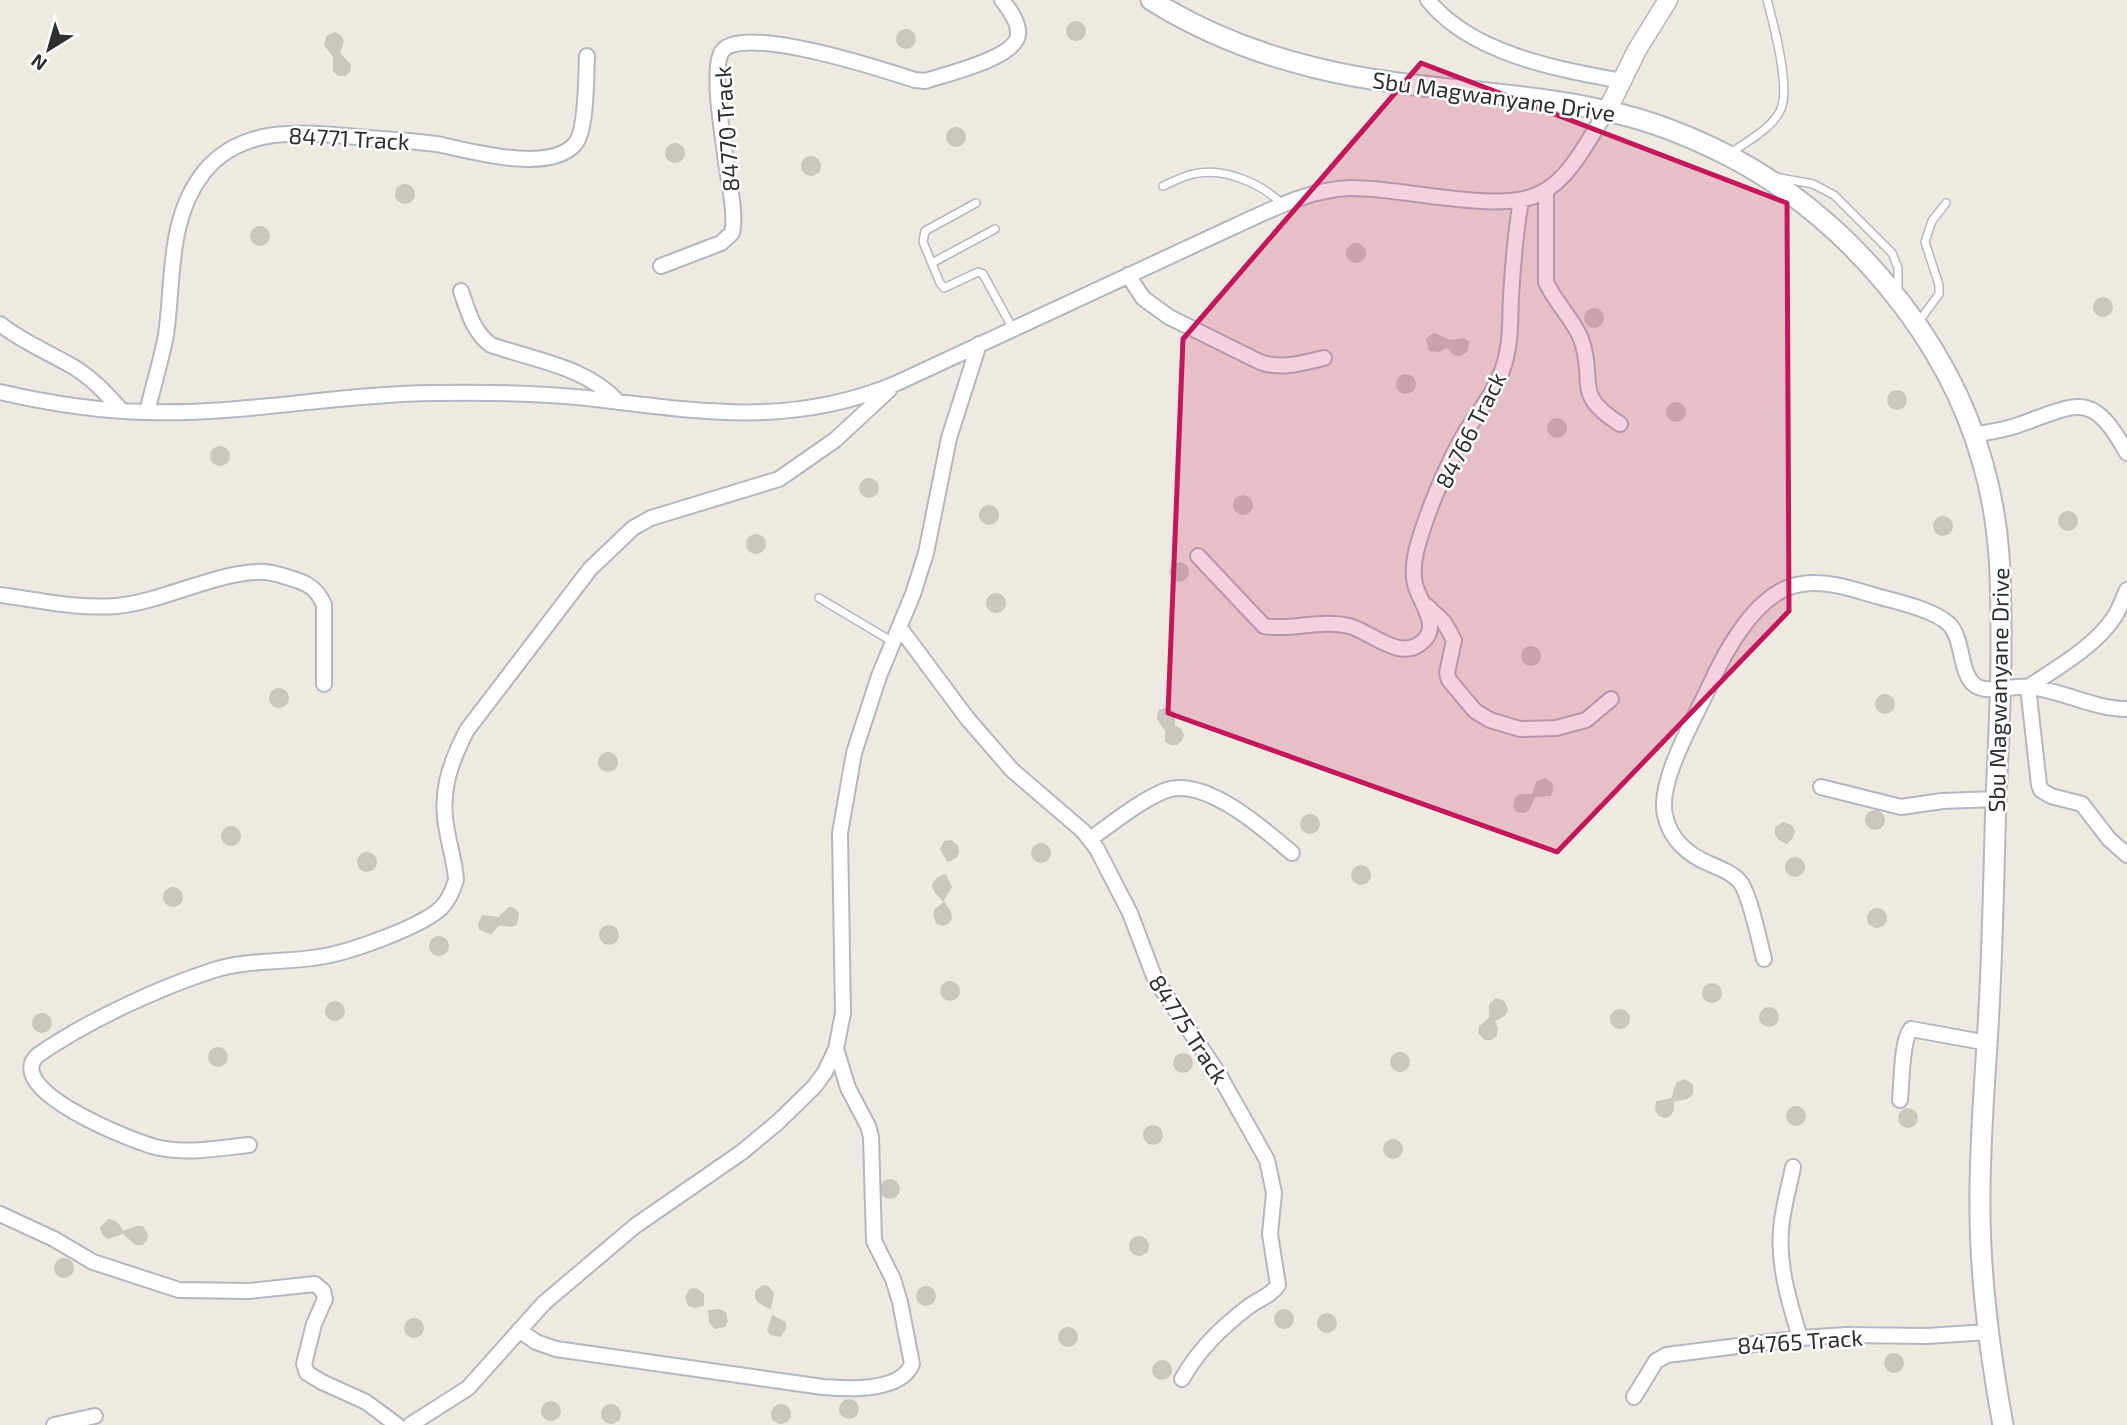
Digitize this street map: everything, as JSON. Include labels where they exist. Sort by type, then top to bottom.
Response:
[{"type":"main road","name":"Sbu Magwanyane Drive","points":[[1151,0],[1248,49],[1318,69],[1607,111],[1660,125],[1696,139],[1779,186],[1821,219],[1864,260],[1898,299],[1949,377],[1973,435],[1993,503],[2002,582],[2002,688],[1979,1206],[1988,1332],[2003,1425]]},
{"type":"street","name":"84770 Track","points":[[661,266],[722,243],[732,233],[718,69],[720,56],[728,46],[765,44],[807,50],[925,81],[1012,48],[1018,38],[1015,22],[1002,0]]},
{"type":"street","points":[[1428,0],[1458,29],[1515,56],[1622,81]]},
{"type":"street","points":[[1,393],[64,405],[147,412],[224,409],[431,393],[535,394],[679,410],[771,413],[827,406],[875,393],[1282,204],[1318,192],[1349,188],[1396,190],[1494,202],[1521,201],[1546,190],[1556,183],[1570,166],[1607,111],[1637,50],[1668,0]]},
{"type":"street","name":"84771 Track","points":[[147,412],[165,336],[173,246],[177,230],[194,185],[217,158],[245,142],[290,133],[409,140],[513,159],[557,155],[575,145],[582,129],[587,56]]},
{"type":"street","points":[[1546,190],[1546,282],[1552,296],[1575,326],[1581,339],[1591,398],[1600,410],[1620,424]]},
{"type":"street","name":"84766 Track","points":[[1198,556],[1259,623],[1268,627],[1342,624],[1395,647],[1414,647],[1423,642],[1430,628],[1415,583],[1414,569],[1419,542],[1452,456],[1492,392],[1504,364],[1521,201]]},
{"type":"street","points":[[1128,275],[1136,289],[1153,307],[1251,358],[1271,366],[1324,358]]},
{"type":"street","points":[[461,291],[472,322],[483,339],[491,345],[588,377],[607,390],[618,402]]},
{"type":"street","points":[[0,324],[33,346],[81,372],[99,385],[121,410]]},
{"type":"street","points":[[410,1425],[468,1388],[544,1303],[626,1234],[742,1152],[778,1122],[814,1087],[825,1072],[836,1049],[843,1013],[840,833],[846,787],[865,714],[900,628],[926,553],[949,438],[979,344]]},
{"type":"street","points":[[249,1145],[197,1151],[145,1144],[89,1122],[50,1101],[30,1083],[26,1067],[37,1055],[87,1026],[179,982],[237,963],[317,958],[336,954],[427,918],[440,909],[452,892],[456,880],[443,804],[444,786],[456,751],[467,730],[590,569],[634,528],[651,518],[779,478],[835,440],[895,384]]},
{"type":"street","points":[[1973,435],[2019,425],[2054,410],[2080,407],[2090,409],[2104,418],[2127,453]]},
{"type":"street","points":[[0,595],[66,606],[121,606],[237,575],[271,572],[298,580],[313,588],[320,596],[324,605],[324,684]]},
{"type":"street","points":[[1765,959],[1741,884],[1725,870],[1694,856],[1682,847],[1665,817],[1663,802],[1670,771],[1723,656],[1740,630],[1772,598],[1792,586],[1804,583],[1842,586],[1896,601],[1951,625],[1970,680],[1980,688],[2028,687],[2127,709]]},
{"type":"street","points":[[2028,687],[2068,661],[2103,630],[2115,616],[2127,590]]},
{"type":"street","points":[[1420,600],[1444,622],[1454,640],[1447,673],[1449,680],[1475,711],[1490,720],[1520,729],[1556,728],[1586,720],[1611,699]]},
{"type":"street","name":"84775 Track","points":[[900,628],[943,687],[1012,770],[1090,839],[1130,913],[1155,979],[1239,1108],[1262,1150],[1271,1176],[1273,1193],[1270,1234],[1278,1285],[1201,1348],[1182,1379]]},
{"type":"street","points":[[2028,687],[2041,790],[2051,796],[2082,804],[2109,839],[2127,855]]},
{"type":"street","points":[[1090,839],[1165,790],[1188,787],[1243,814],[1292,853]]},
{"type":"street","points":[[1821,787],[1901,807],[1966,799],[1996,799]]},
{"type":"street","points":[[1900,1100],[1908,1031],[1911,1029],[1987,1042]]},
{"type":"street","points":[[519,1330],[536,1342],[556,1349],[845,1388],[863,1388],[905,1375],[912,1364],[900,1302],[893,1279],[874,1241],[872,1154],[868,1126],[848,1088],[836,1049]]},
{"type":"street","points":[[1793,1167],[1780,1248],[1787,1293],[1800,1338]]},
{"type":"street","points":[[0,1214],[54,1239],[93,1262],[179,1290],[249,1291],[315,1284],[323,1291],[325,1298],[304,1364],[307,1373],[366,1402],[397,1425]]},
{"type":"street","name":"84765 Track","points":[[1634,1397],[1656,1361],[1667,1355],[1800,1338],[1988,1332]]},
{"type":"street","points":[[54,1425],[95,1416]]},
{"type":"lane","points":[[1727,155],[1770,124],[1780,110],[1784,92],[1775,28],[1767,0]]},
{"type":"lane","points":[[1163,186],[1199,173],[1221,174],[1262,187],[1282,204]]},
{"type":"lane","points":[[1760,174],[1813,184],[1834,195],[1892,253],[1898,268],[1898,299]]},
{"type":"lane","points":[[976,203],[925,231],[923,242],[944,288],[978,272],[983,274],[1013,329]]},
{"type":"lane","points":[[1917,325],[1939,294],[1939,285],[1925,242],[1932,221],[1946,203]]},
{"type":"lane","points":[[932,263],[995,229]]},
{"type":"lane","points":[[819,598],[894,642]]},
{"type":"highlighted area","points":[[1421,63],[1787,203],[1789,611],[1557,852],[1168,713],[1183,339]]},
{"type":"building","points":[[1076,22],[1082,25],[1085,31],[1082,37],[1076,40],[1070,37],[1067,31],[1070,25]]},
{"type":"building","points":[[906,30],[912,33],[915,39],[912,45],[906,48],[900,45],[897,39],[900,33]]},
{"type":"building","points":[[335,33],[343,41],[339,53],[350,65],[345,75],[334,71],[334,56],[325,45],[327,37]]},
{"type":"building","points":[[956,128],[962,131],[965,137],[962,143],[956,146],[950,143],[947,137],[950,131]]},
{"type":"building","points":[[675,144],[681,147],[684,153],[681,159],[675,162],[669,159],[666,153],[669,147]]},
{"type":"building","points":[[811,157],[817,160],[820,166],[817,172],[811,175],[805,172],[802,166],[805,160]]},
{"type":"building","points":[[405,185],[411,188],[414,194],[411,200],[405,203],[399,200],[396,194],[399,188]]},
{"type":"building","points":[[260,227],[266,230],[269,236],[266,242],[260,245],[254,242],[251,236],[254,230]]},
{"type":"building","points":[[1356,244],[1362,247],[1365,253],[1362,259],[1356,262],[1350,259],[1347,253],[1350,247]]},
{"type":"building","points":[[2103,298],[2109,301],[2112,307],[2109,313],[2103,316],[2097,313],[2094,307],[2097,301]]},
{"type":"building","points":[[1594,309],[1600,312],[1603,318],[1600,324],[1594,327],[1588,324],[1585,318],[1588,312]]},
{"type":"building","points":[[1434,334],[1450,341],[1464,339],[1468,342],[1467,351],[1460,355],[1454,354],[1447,346],[1439,351],[1430,350],[1427,339]]},
{"type":"building","points":[[1406,375],[1412,378],[1415,384],[1412,390],[1406,393],[1400,390],[1397,384],[1400,378]]},
{"type":"building","points":[[1897,391],[1903,394],[1906,400],[1903,406],[1897,409],[1891,406],[1888,400],[1891,394]]},
{"type":"building","points":[[1676,403],[1682,406],[1685,412],[1682,418],[1676,421],[1670,418],[1667,412],[1670,406]]},
{"type":"building","points":[[1557,419],[1563,422],[1566,428],[1563,434],[1557,437],[1551,434],[1548,428],[1551,422]]},
{"type":"building","points":[[220,447],[226,450],[229,456],[226,462],[220,465],[214,462],[211,456],[214,450]]},
{"type":"building","points":[[869,479],[875,482],[878,488],[875,494],[869,497],[863,494],[860,488],[863,482]]},
{"type":"building","points":[[1243,496],[1249,499],[1252,505],[1249,511],[1243,514],[1237,511],[1234,505],[1237,499]]},
{"type":"building","points":[[989,506],[995,509],[998,515],[995,521],[989,524],[983,521],[980,515],[983,509]]},
{"type":"building","points":[[2068,512],[2074,515],[2077,521],[2074,527],[2068,530],[2062,527],[2059,521],[2062,515]]},
{"type":"building","points":[[1943,517],[1949,520],[1952,526],[1949,532],[1943,535],[1937,532],[1934,526],[1937,520]]},
{"type":"building","points":[[756,535],[762,538],[765,544],[762,550],[756,553],[750,550],[747,544],[750,538]]},
{"type":"building","points":[[1179,563],[1185,566],[1188,572],[1185,578],[1179,581],[1173,578],[1170,572],[1173,566]]},
{"type":"building","points":[[996,594],[1002,597],[1005,603],[1002,609],[996,612],[990,609],[987,603],[990,597]]},
{"type":"building","points":[[1531,647],[1537,650],[1540,656],[1537,662],[1531,665],[1525,662],[1522,656],[1525,650]]},
{"type":"building","points":[[279,689],[285,692],[288,698],[285,704],[279,707],[273,704],[270,698],[273,692]]},
{"type":"building","points":[[1885,695],[1891,698],[1894,704],[1891,710],[1885,713],[1879,710],[1876,704],[1879,698]]},
{"type":"building","points":[[1167,708],[1174,713],[1174,726],[1180,729],[1183,735],[1177,744],[1166,741],[1166,730],[1158,719],[1159,711]]},
{"type":"building","points":[[608,753],[614,756],[617,762],[614,768],[608,771],[602,768],[599,762],[602,756]]},
{"type":"building","points":[[1545,779],[1552,784],[1550,795],[1535,796],[1528,810],[1517,811],[1514,806],[1516,798],[1520,795],[1533,795],[1537,782]]},
{"type":"building","points":[[1875,811],[1881,814],[1884,820],[1881,826],[1875,829],[1869,826],[1866,820],[1869,814]]},
{"type":"building","points":[[1310,815],[1316,818],[1319,824],[1316,830],[1310,833],[1304,830],[1301,824],[1304,818]]},
{"type":"building","points":[[1783,823],[1791,826],[1794,831],[1787,843],[1776,834],[1776,828]]},
{"type":"building","points":[[231,827],[237,830],[240,836],[237,842],[231,845],[225,842],[222,836],[225,830]]},
{"type":"building","points":[[951,841],[957,846],[958,852],[956,857],[948,861],[941,849],[945,842]]},
{"type":"building","points":[[1041,844],[1047,847],[1050,853],[1047,859],[1041,862],[1035,859],[1032,853],[1035,847]]},
{"type":"building","points":[[367,853],[373,856],[376,862],[373,868],[367,871],[361,868],[358,862],[361,856]]},
{"type":"building","points":[[1795,858],[1801,861],[1804,867],[1801,873],[1795,876],[1789,873],[1786,867],[1789,861]]},
{"type":"building","points":[[1361,866],[1367,869],[1370,875],[1367,881],[1361,884],[1355,881],[1352,875],[1355,869]]},
{"type":"building","points":[[945,875],[951,887],[943,900],[933,885],[938,878]]},
{"type":"building","points":[[173,888],[179,891],[182,897],[179,903],[173,906],[167,903],[164,897],[167,891]]},
{"type":"building","points":[[944,903],[951,918],[943,925],[937,923],[934,915],[935,910]]},
{"type":"building","points":[[509,908],[518,913],[516,924],[499,924],[491,933],[480,929],[483,916],[499,918]]},
{"type":"building","points":[[1877,909],[1883,912],[1886,918],[1883,924],[1877,927],[1871,924],[1868,918],[1871,912]]},
{"type":"building","points":[[609,926],[615,929],[618,935],[615,941],[609,944],[603,941],[600,935],[603,929]]},
{"type":"building","points":[[439,937],[445,940],[448,946],[445,952],[439,955],[433,952],[430,946],[433,940]]},
{"type":"building","points":[[950,982],[956,985],[959,991],[956,997],[950,1000],[944,997],[941,991],[944,985]]},
{"type":"building","points":[[1712,984],[1718,987],[1721,993],[1718,999],[1712,1002],[1706,999],[1703,993],[1706,987]]},
{"type":"building","points":[[1496,999],[1504,1002],[1507,1010],[1494,1021],[1496,1035],[1485,1039],[1479,1033],[1480,1027],[1490,1018],[1490,1005]]},
{"type":"building","points":[[335,1002],[341,1005],[344,1011],[341,1017],[335,1020],[329,1017],[326,1011],[329,1005]]},
{"type":"building","points":[[1769,1008],[1775,1011],[1778,1017],[1775,1023],[1769,1026],[1763,1023],[1760,1017],[1763,1011]]},
{"type":"building","points":[[1620,1010],[1626,1013],[1629,1019],[1626,1025],[1620,1028],[1614,1025],[1611,1019],[1614,1013]]},
{"type":"building","points":[[42,1014],[48,1017],[51,1023],[48,1029],[42,1032],[36,1029],[33,1023],[36,1017]]},
{"type":"building","points":[[218,1048],[224,1051],[227,1057],[224,1063],[218,1066],[212,1063],[209,1057],[212,1051]]},
{"type":"building","points":[[1400,1053],[1406,1056],[1409,1062],[1406,1068],[1400,1071],[1394,1068],[1391,1062],[1394,1056]]},
{"type":"building","points":[[1183,1054],[1189,1057],[1192,1063],[1189,1069],[1183,1072],[1177,1069],[1174,1063],[1177,1057]]},
{"type":"building","points":[[1685,1080],[1692,1085],[1692,1094],[1673,1101],[1670,1115],[1659,1115],[1656,1110],[1657,1102],[1672,1099],[1677,1083]]},
{"type":"building","points":[[1796,1107],[1802,1110],[1805,1116],[1802,1122],[1796,1125],[1790,1122],[1787,1116],[1790,1110]]},
{"type":"building","points":[[1908,1109],[1914,1112],[1917,1118],[1914,1124],[1908,1127],[1902,1124],[1899,1118],[1902,1112]]},
{"type":"building","points":[[1153,1126],[1159,1129],[1162,1135],[1159,1141],[1153,1144],[1147,1141],[1144,1135],[1147,1129]]},
{"type":"building","points":[[1393,1140],[1399,1143],[1402,1149],[1399,1155],[1393,1158],[1387,1155],[1384,1149],[1387,1143]]},
{"type":"building","points":[[890,1180],[896,1183],[899,1189],[896,1195],[890,1198],[884,1195],[881,1189],[884,1183]]},
{"type":"building","points":[[109,1220],[117,1223],[123,1232],[142,1227],[147,1234],[146,1240],[142,1244],[136,1244],[123,1233],[108,1238],[101,1228]]},
{"type":"building","points":[[1139,1237],[1145,1240],[1148,1246],[1145,1252],[1139,1255],[1133,1252],[1130,1246],[1133,1240]]},
{"type":"building","points":[[64,1259],[70,1262],[73,1268],[70,1274],[64,1277],[58,1274],[55,1268],[58,1262]]},
{"type":"building","points":[[763,1286],[768,1287],[773,1294],[770,1308],[756,1298],[756,1292]]},
{"type":"building","points":[[926,1287],[932,1290],[935,1296],[932,1302],[926,1305],[920,1302],[917,1296],[920,1290]]},
{"type":"building","points":[[696,1289],[703,1294],[703,1305],[695,1307],[689,1305],[686,1297],[690,1290]]},
{"type":"building","points":[[719,1310],[725,1313],[727,1321],[724,1326],[715,1328],[710,1322],[709,1311]]},
{"type":"building","points":[[1284,1310],[1290,1313],[1293,1319],[1290,1325],[1284,1328],[1278,1325],[1275,1319],[1278,1313]]},
{"type":"building","points":[[1327,1314],[1333,1317],[1336,1323],[1333,1329],[1327,1332],[1321,1329],[1318,1323],[1321,1317]]},
{"type":"building","points":[[773,1316],[785,1323],[785,1329],[780,1336],[771,1334],[768,1330]]},
{"type":"building","points":[[414,1319],[420,1322],[423,1328],[420,1334],[414,1337],[408,1334],[405,1328],[408,1322]]},
{"type":"building","points":[[1068,1328],[1074,1331],[1077,1337],[1074,1343],[1068,1346],[1062,1343],[1059,1337],[1062,1331]]},
{"type":"building","points":[[1894,1354],[1900,1357],[1903,1363],[1900,1369],[1894,1372],[1888,1369],[1885,1363],[1888,1357]]},
{"type":"building","points":[[1162,1361],[1168,1364],[1171,1370],[1168,1376],[1162,1379],[1156,1376],[1153,1370],[1156,1364]]},
{"type":"building","points":[[849,1400],[855,1403],[858,1409],[855,1415],[849,1418],[843,1415],[840,1409],[843,1403]]},
{"type":"building","points":[[551,1402],[557,1405],[560,1411],[557,1417],[551,1420],[545,1417],[542,1411],[545,1405]]},
{"type":"building","points":[[611,1405],[617,1408],[620,1414],[617,1420],[611,1423],[605,1420],[602,1414],[605,1408]]},
{"type":"building","points":[[781,1405],[787,1408],[790,1414],[787,1420],[781,1423],[775,1420],[772,1414],[775,1408]]}]
